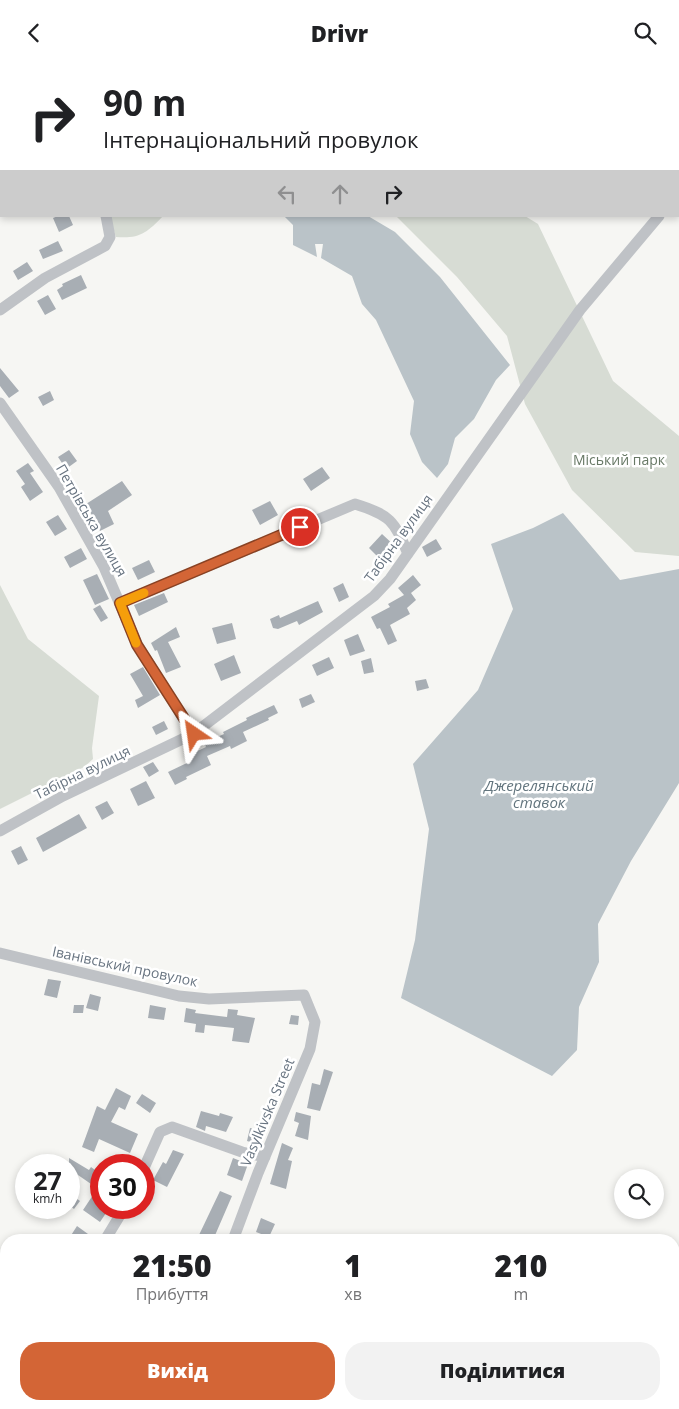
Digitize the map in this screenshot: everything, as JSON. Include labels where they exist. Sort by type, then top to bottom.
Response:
[{"type":"street","points":[[0,310],[45,278],[105,246],[110,237],[106,217]]},
{"type":"street","name":"Табірна вулиця","points":[[0,831],[64,796],[194,734],[374,596],[390,579],[580,310],[658,217]]},
{"type":"street","name":"Петрівська вулиця","points":[[0,403],[59,487],[104,567],[137,645],[194,734]]},
{"type":"street","points":[[120,603],[355,504],[381,513],[397,527],[408,553]]},
{"type":"street","name":"Іванівський провулок","points":[[0,953],[179,996],[208,999],[304,995]]},
{"type":"street","name":"Vasylkivska Street","points":[[235,1234],[310,1049],[315,1022],[304,995]]},
{"type":"street","points":[[150,1154],[160,1132],[172,1127],[242,1152],[265,1157]]},
{"type":"street","points":[[113,1234],[120,1219]]},
{"type":"green space","points":[[109,217],[162,217],[142,234],[131,237],[116,237]]},
{"type":"green space","name":"Міський парк","points":[[397,217],[527,217],[538,224],[613,381],[679,436],[679,556],[635,552],[572,490],[525,404],[507,336],[457,277]]},
{"type":"green space","points":[[0,585],[28,639],[99,696],[92,748],[93,759],[84,767],[0,809]]},
{"type":"water","points":[[285,217],[370,217],[395,232],[440,277],[510,365],[496,380],[474,419],[455,438],[448,464],[437,478],[422,462],[410,434],[414,401],[376,320],[362,304],[352,276],[321,258],[323,244],[315,244],[317,257],[293,245],[293,225]]},
{"type":"water","name":"Джерелянський ставок","points":[[563,513],[620,580],[679,569],[679,783],[631,861],[598,924],[599,962],[579,1007],[577,1050],[552,1076],[401,998],[415,940],[429,829],[413,764],[478,690],[513,609],[491,544],[533,528]]},
{"type":"building","points":[[69,217],[73,225],[59,232],[53,218]]},
{"type":"building","points":[[58,241],[63,251],[43,259],[39,250]]},
{"type":"building","points":[[27,262],[33,271],[18,280],[13,271]]},
{"type":"building","points":[[81,275],[87,288],[62,300],[57,290],[63,286],[62,284]]},
{"type":"building","points":[[48,295],[56,309],[45,315],[37,301]]},
{"type":"building","points":[[0,368],[19,391],[9,398],[0,386]]},
{"type":"building","points":[[50,391],[54,400],[43,406],[38,397]]},
{"type":"building","points":[[69,450],[77,461],[66,469],[58,457]]},
{"type":"building","points":[[28,463],[34,471],[30,473],[43,492],[30,501],[21,487],[25,484],[16,471]]},
{"type":"building","points":[[322,467],[330,478],[311,491],[303,479]]},
{"type":"building","points":[[122,481],[132,495],[108,511],[114,524],[100,531],[86,504]]},
{"type":"building","points":[[270,501],[278,515],[260,525],[252,510]]},
{"type":"building","points":[[58,515],[67,529],[55,536],[46,522]]},
{"type":"building","points":[[382,534],[396,547],[382,561],[369,548]]},
{"type":"building","points":[[436,539],[442,549],[427,557],[422,547]]},
{"type":"building","points":[[81,548],[87,559],[70,568],[64,557]]},
{"type":"building","points":[[149,560],[155,572],[138,580],[132,568]]},
{"type":"building","points":[[97,574],[109,599],[95,605],[83,580]]},
{"type":"building","points":[[413,575],[421,585],[411,593],[416,600],[407,608],[410,614],[390,625],[397,641],[388,645],[380,628],[377,629],[371,617],[390,607],[388,604],[404,595],[398,588]]},
{"type":"building","points":[[343,583],[349,597],[339,602],[333,588]]},
{"type":"building","points":[[164,593],[168,602],[139,616],[134,605]]},
{"type":"building","points":[[318,601],[323,612],[299,625],[297,621],[278,629],[273,628],[270,619],[279,615],[280,618]]},
{"type":"building","points":[[100,605],[108,618],[101,622],[93,609]]},
{"type":"building","points":[[232,623],[236,639],[217,644],[212,628]]},
{"type":"building","points":[[176,627],[180,637],[168,642],[181,667],[166,673],[157,650],[155,651],[151,643]]},
{"type":"building","points":[[358,634],[365,651],[350,656],[344,640]]},
{"type":"building","points":[[234,655],[241,673],[221,681],[214,664]]},
{"type":"building","points":[[329,657],[334,668],[317,676],[312,665]]},
{"type":"building","points":[[371,658],[374,672],[364,674],[361,661]]},
{"type":"building","points":[[143,667],[160,695],[138,708],[135,700],[143,696],[130,674]]},
{"type":"building","points":[[426,679],[429,688],[417,691],[415,681]]},
{"type":"building","points":[[311,694],[315,702],[302,708],[299,699]]},
{"type":"building","points":[[274,705],[278,713],[268,718],[269,720],[243,732],[247,741],[231,749],[230,746],[207,756],[211,765],[186,777],[187,779],[175,785],[168,772],[191,761],[189,755],[206,747],[204,743],[224,734],[223,732],[247,720],[246,718]]},
{"type":"building","points":[[164,721],[168,729],[156,735],[152,727]]},
{"type":"building","points":[[153,762],[159,771],[149,777],[143,767]]},
{"type":"building","points":[[146,781],[155,798],[138,806],[130,789]]},
{"type":"building","points":[[107,801],[114,813],[102,820],[95,807]]},
{"type":"building","points":[[79,814],[87,828],[43,852],[36,838]]},
{"type":"building","points":[[21,846],[28,860],[18,865],[11,851]]},
{"type":"building","points":[[48,979],[61,981],[57,998],[44,995]]},
{"type":"building","points":[[90,994],[101,997],[98,1011],[86,1008]]},
{"type":"building","points":[[74,1005],[84,1005],[83,1013],[73,1013]]},
{"type":"building","points":[[150,1005],[166,1008],[164,1020],[148,1018]]},
{"type":"building","points":[[186,1008],[196,1010],[195,1013],[227,1017],[228,1009],[238,1010],[237,1015],[255,1018],[249,1043],[232,1041],[234,1028],[205,1025],[204,1033],[195,1032],[196,1024],[184,1022]]},
{"type":"building","points":[[291,1015],[299,1016],[298,1025],[289,1024]]},
{"type":"building","points":[[324,1069],[333,1072],[320,1111],[307,1108],[312,1083],[320,1085]]},
{"type":"building","points":[[116,1088],[131,1096],[125,1110],[119,1107],[111,1122],[138,1134],[130,1153],[99,1139],[94,1152],[82,1147],[97,1106],[105,1110]]},
{"type":"building","points":[[142,1094],[156,1103],[150,1113],[136,1103]]},
{"type":"building","points":[[201,1111],[219,1116],[220,1113],[233,1117],[226,1132],[206,1126],[205,1131],[196,1127]]},
{"type":"building","points":[[296,1112],[311,1116],[308,1140],[295,1136],[299,1123],[294,1121]]},
{"type":"building","points":[[250,1128],[264,1131],[260,1145],[247,1141]]},
{"type":"building","points":[[282,1143],[293,1148],[288,1160],[292,1161],[286,1189],[270,1184]]},
{"type":"building","points":[[173,1150],[184,1154],[167,1187],[155,1181],[155,1176],[163,1162],[166,1164]]},
{"type":"building","points":[[233,1158],[248,1164],[242,1181],[227,1175]]},
{"type":"building","points":[[80,1165],[89,1170],[90,1168],[90,1183],[80,1176]]},
{"type":"building","points":[[220,1191],[232,1196],[216,1234],[199,1234]]},
{"type":"building","points":[[90,1200],[90,1215],[83,1210]]},
{"type":"building","points":[[261,1218],[275,1224],[270,1234],[256,1232]]},
{"type":"building","points":[[77,1226],[88,1234],[72,1234]]},
{"type":"slow traffic","points":[[136,643],[120,603],[144,593]]},
{"type":"route","points":[[194,734],[137,645],[120,603],[300,527]]}]
